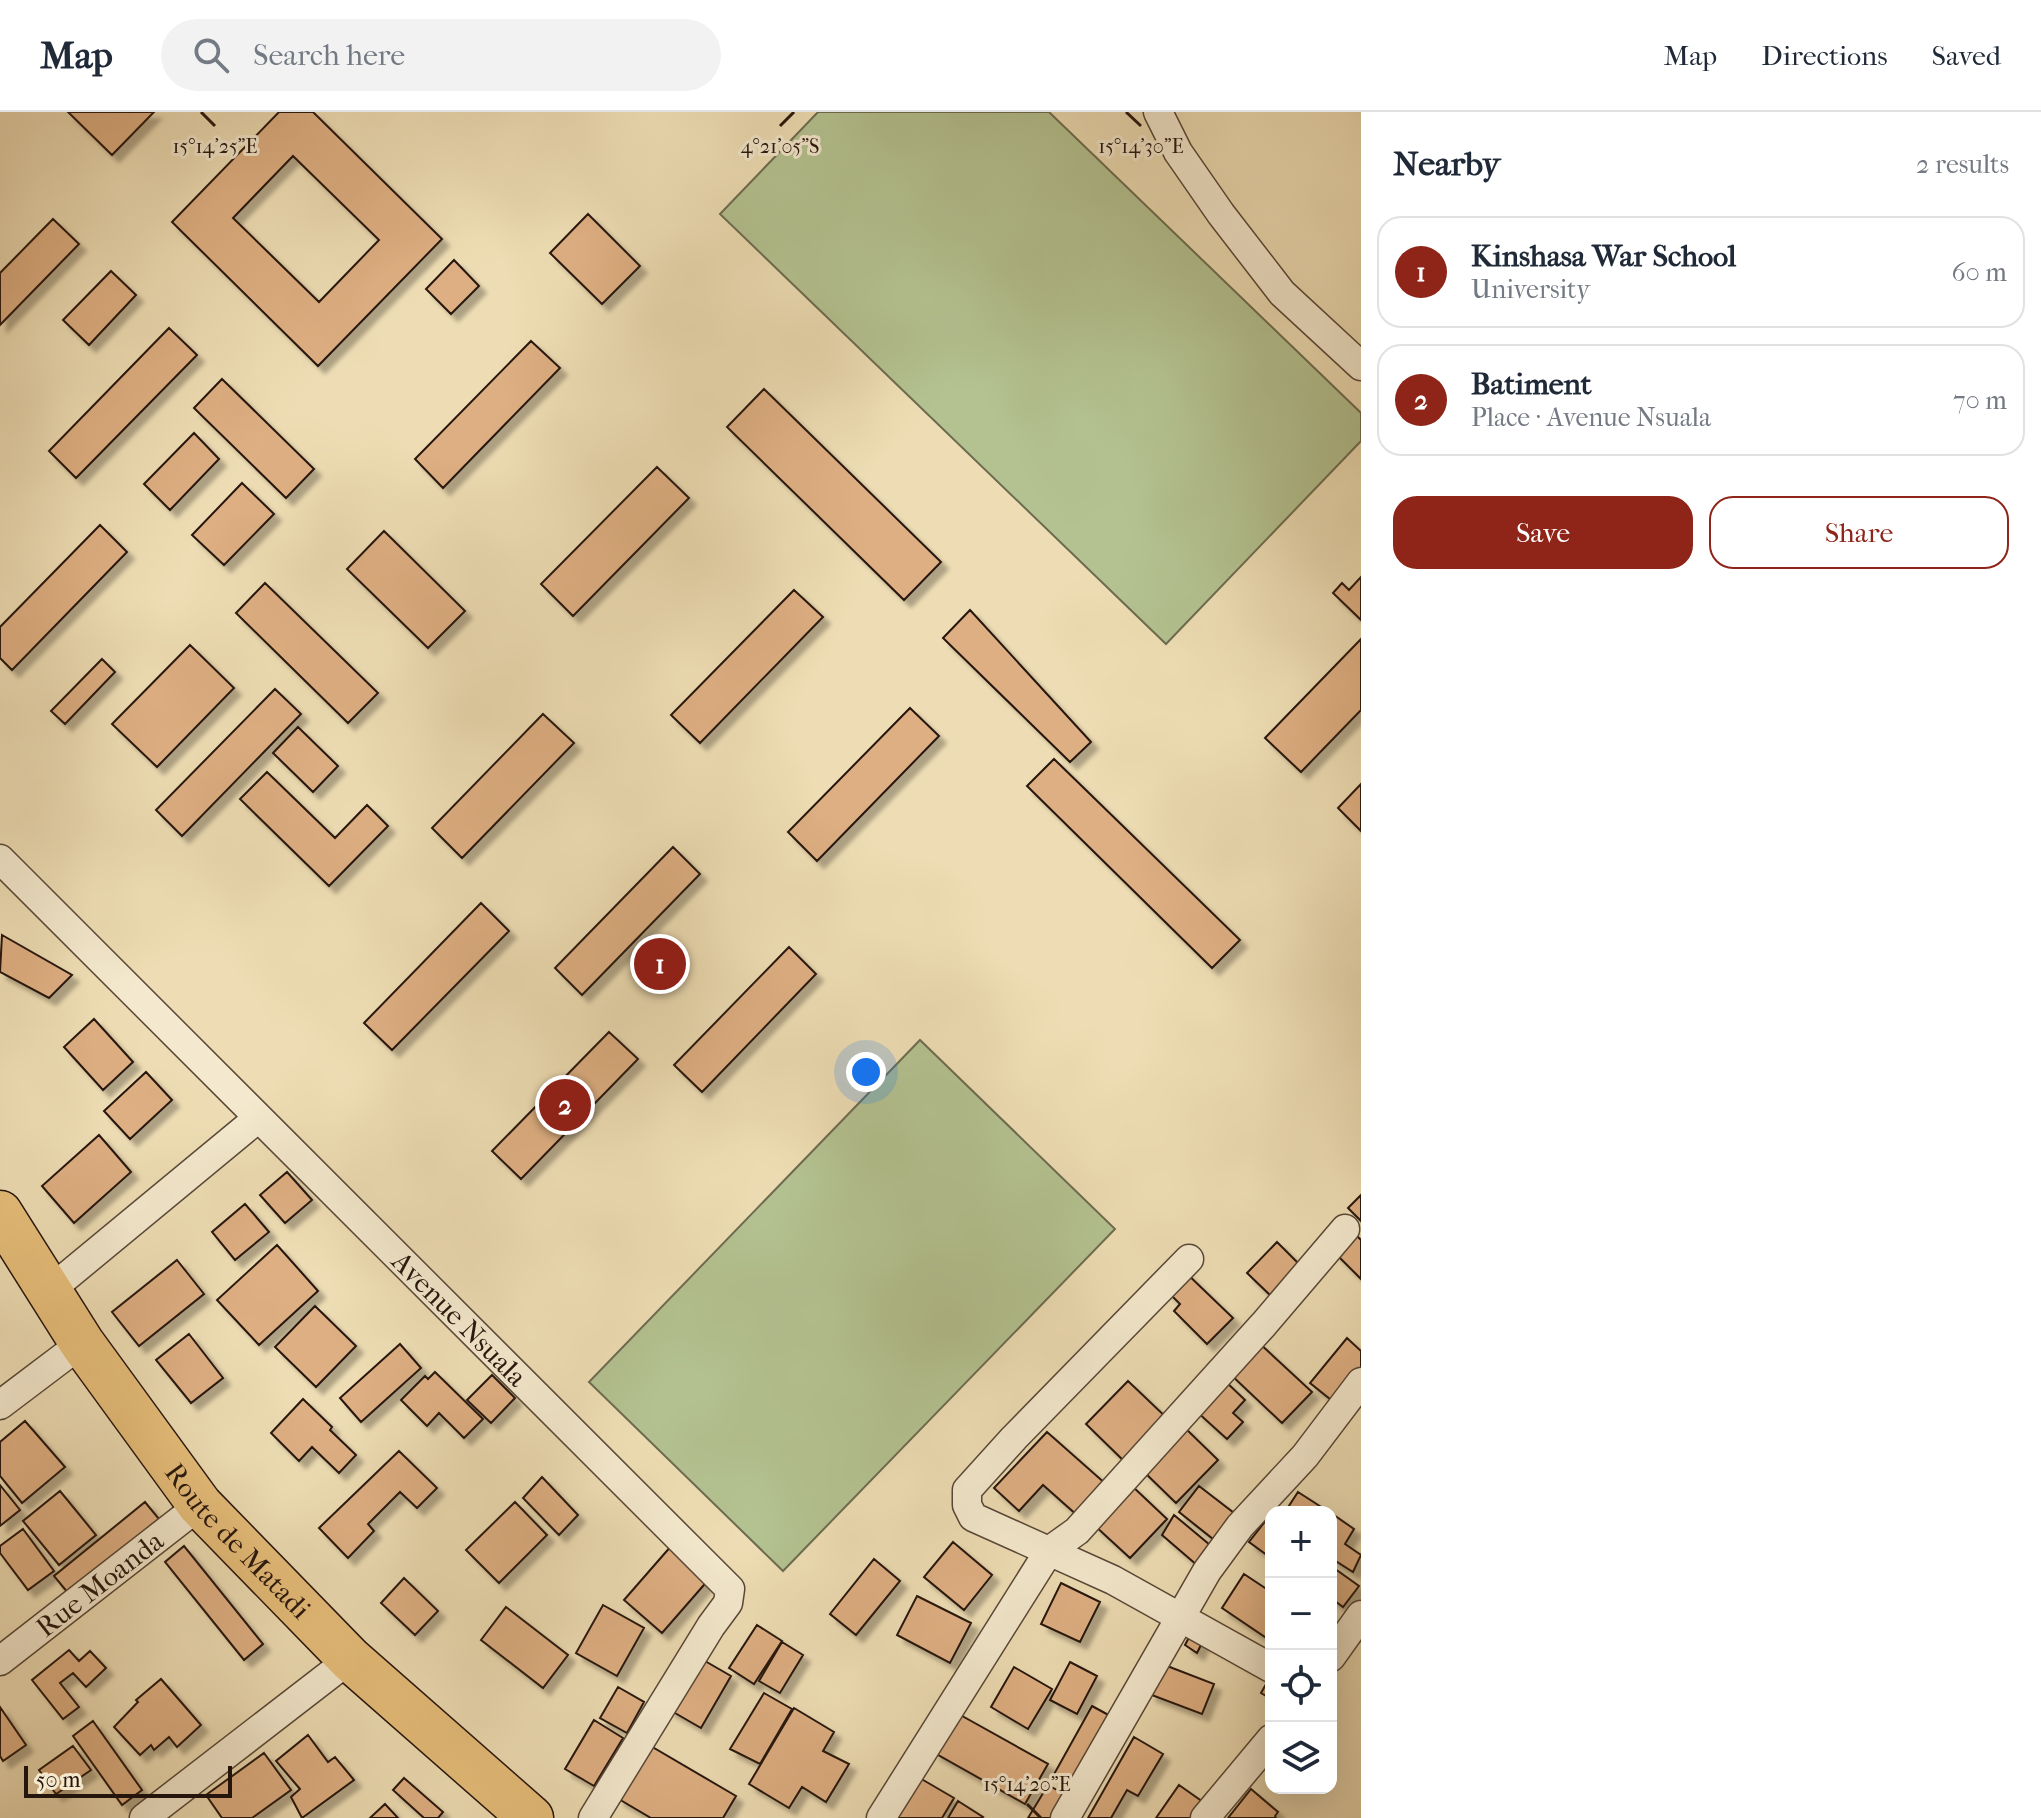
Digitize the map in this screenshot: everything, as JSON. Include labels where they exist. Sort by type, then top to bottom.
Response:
[{"type":"main road","name":"Route de Matadi","points":[[0,1213],[82,1343],[200,1505],[350,1659],[531,1818]]},
{"type":"street","points":[[1158,112],[1178,152],[1195,177],[1282,293],[1361,366]]},
{"type":"street","name":"Avenue Nsuala","points":[[0,859],[730,1589],[728,1603],[593,1818]]},
{"type":"street","points":[[49,1291],[257,1119]]},
{"type":"street","points":[[881,1818],[1049,1551],[1077,1531],[1264,1324],[1345,1229]]},
{"type":"street","points":[[1189,1259],[967,1490],[967,1505],[973,1517],[1113,1580],[1265,1665]]},
{"type":"street","points":[[0,1405],[82,1343]]},
{"type":"street","points":[[1065,1818],[1207,1571],[1240,1526],[1305,1456],[1361,1382]]},
{"type":"street","name":"Rue Moanda","points":[[0,1661],[200,1505]]},
{"type":"street","points":[[1336,1650],[1361,1615]]},
{"type":"street","points":[[144,1818],[350,1659]]},
{"type":"street","points":[[1205,1818],[1265,1746]]},
{"type":"green space","points":[[818,112],[1049,112],[1361,413],[1361,441],[1166,644],[720,214]]},
{"type":"green space","points":[[920,1040],[1115,1229],[783,1571],[589,1382]]},
{"type":"building","points":[[68,112],[154,112],[112,155]]},
{"type":"building","points":[[279,112],[313,112],[442,239],[318,366],[172,222]],"holes":[[[293,156],[379,240],[319,302],[233,218]]]},
{"type":"building","points":[[588,214],[640,266],[602,304],[550,253]]},
{"type":"building","points":[[53,219],[79,244],[0,325],[0,273]]},
{"type":"building","points":[[454,260],[479,286],[451,314],[426,289]]},
{"type":"building","points":[[111,271],[136,295],[89,345],[63,320]]},
{"type":"building","points":[[169,328],[197,355],[76,478],[49,451]]},
{"type":"building","points":[[531,341],[560,368],[443,488],[415,459]]},
{"type":"building","points":[[222,379],[314,469],[286,498],[194,408]]},
{"type":"building","points":[[764,389],[941,562],[904,600],[727,427]]},
{"type":"building","points":[[194,433],[219,459],[170,510],[144,484]]},
{"type":"building","points":[[657,467],[689,498],[573,616],[541,584]]},
{"type":"building","points":[[242,483],[274,514],[224,565],[192,535]]},
{"type":"building","points":[[100,525],[127,552],[12,670],[0,658],[0,627]]},
{"type":"building","points":[[384,531],[465,611],[428,648],[347,569]]},
{"type":"building","points":[[1361,577],[1361,620],[1333,593],[1342,583],[1349,590]]},
{"type":"building","points":[[265,583],[378,693],[348,723],[236,613]]},
{"type":"building","points":[[794,590],[823,617],[700,743],[671,715]]},
{"type":"building","points":[[970,610],[1091,742],[1070,762],[943,638]]},
{"type":"building","points":[[1361,639],[1361,710],[1301,772],[1265,738]]},
{"type":"building","points":[[190,645],[234,688],[157,767],[112,724]]},
{"type":"building","points":[[102,659],[115,672],[65,724],[51,711]]},
{"type":"building","points":[[275,689],[301,714],[182,836],[156,810]]},
{"type":"building","points":[[910,708],[939,736],[817,861],[788,832]]},
{"type":"building","points":[[543,714],[574,743],[462,858],[432,828]]},
{"type":"building","points":[[298,727],[338,766],[313,792],[273,753]]},
{"type":"building","points":[[1054,759],[1240,940],[1212,968],[1027,786]]},
{"type":"building","points":[[267,772],[335,838],[367,805],[388,826],[329,886],[240,799]]},
{"type":"building","points":[[1361,784],[1361,831],[1338,808]]},
{"type":"building","points":[[673,847],[700,874],[582,995],[555,968]]},
{"type":"building","points":[[481,903],[509,931],[392,1050],[364,1023]]},
{"type":"building","points":[[2,935],[72,975],[49,998],[0,972]]},
{"type":"building","points":[[789,947],[816,974],[702,1092],[674,1065]]},
{"type":"building","points":[[94,1019],[133,1062],[103,1090],[64,1047]]},
{"type":"building","points":[[609,1032],[638,1059],[521,1179],[492,1151]]},
{"type":"building","points":[[146,1072],[172,1100],[130,1139],[104,1111]]},
{"type":"building","points":[[99,1135],[131,1172],[74,1223],[42,1186]]},
{"type":"building","points":[[287,1172],[312,1200],[285,1223],[260,1195]]},
{"type":"building","points":[[1361,1195],[1361,1221],[1348,1208]]},
{"type":"building","points":[[245,1204],[269,1232],[235,1260],[212,1232]]},
{"type":"building","points":[[1353,1232],[1361,1240],[1361,1279],[1333,1251]]},
{"type":"building","points":[[1277,1242],[1302,1267],[1272,1297],[1247,1273]]},
{"type":"building","points":[[277,1245],[318,1291],[259,1345],[217,1300]]},
{"type":"building","points":[[177,1260],[204,1294],[139,1346],[112,1312]]},
{"type":"building","points":[[1182,1269],[1233,1318],[1207,1344],[1174,1311],[1180,1304],[1164,1288]]},
{"type":"building","points":[[315,1306],[356,1346],[316,1387],[275,1347]]},
{"type":"building","points":[[189,1334],[223,1378],[191,1403],[156,1360]]},
{"type":"building","points":[[1347,1338],[1361,1351],[1361,1372],[1335,1403],[1310,1383]]},
{"type":"building","points":[[1258,1342],[1312,1392],[1282,1423],[1229,1373]]},
{"type":"building","points":[[400,1344],[421,1368],[361,1422],[340,1398]]},
{"type":"building","points":[[435,1372],[483,1419],[464,1438],[439,1413],[427,1426],[401,1400],[425,1376],[428,1379]]},
{"type":"building","points":[[492,1375],[515,1398],[491,1423],[467,1400]]},
{"type":"building","points":[[1223,1379],[1245,1400],[1233,1413],[1243,1422],[1227,1439],[1196,1411]]},
{"type":"building","points":[[1128,1381],[1170,1421],[1128,1465],[1086,1424]]},
{"type":"building","points":[[303,1399],[356,1455],[339,1473],[312,1447],[299,1461],[271,1433]]},
{"type":"building","points":[[25,1421],[65,1467],[22,1503],[0,1476],[0,1442]]},
{"type":"building","points":[[1183,1426],[1218,1460],[1176,1503],[1141,1469]]},
{"type":"building","points":[[1047,1432],[1107,1485],[1078,1516],[1043,1485],[1019,1511],[994,1488]]},
{"type":"building","points":[[399,1451],[437,1488],[417,1508],[400,1492],[368,1524],[374,1531],[348,1558],[319,1528]]},
{"type":"building","points":[[542,1477],[578,1515],[559,1535],[523,1498]]},
{"type":"building","points":[[0,1485],[20,1510],[0,1526]]},
{"type":"building","points":[[1131,1485],[1167,1519],[1130,1558],[1094,1525]]},
{"type":"building","points":[[1199,1486],[1234,1513],[1213,1539],[1179,1512]]},
{"type":"building","points":[[60,1491],[96,1535],[59,1565],[23,1521]]},
{"type":"building","points":[[1298,1492],[1320,1506],[1289,1506]]},
{"type":"building","points":[[145,1502],[159,1519],[68,1593],[54,1576]]},
{"type":"building","points":[[515,1502],[547,1535],[499,1583],[466,1550]]},
{"type":"building","points":[[1174,1515],[1210,1545],[1198,1566],[1162,1535]]},
{"type":"building","points":[[1337,1517],[1354,1529],[1345,1544],[1361,1555],[1353,1572],[1337,1562]]},
{"type":"building","points":[[1265,1522],[1265,1554],[1249,1542]]},
{"type":"building","points":[[23,1529],[54,1571],[28,1590],[0,1553],[0,1546]]},
{"type":"building","points":[[953,1542],[992,1575],[964,1610],[924,1577]]},
{"type":"building","points":[[672,1545],[710,1578],[662,1633],[624,1600]]},
{"type":"building","points":[[184,1546],[263,1644],[244,1660],[165,1562]]},
{"type":"building","points":[[874,1559],[900,1581],[856,1635],[830,1614]]},
{"type":"building","points":[[1337,1570],[1359,1586],[1343,1607],[1337,1602]]},
{"type":"building","points":[[1244,1574],[1265,1588],[1265,1637],[1222,1608]]},
{"type":"building","points":[[404,1578],[438,1611],[415,1635],[381,1603]]},
{"type":"building","points":[[1061,1583],[1100,1602],[1080,1642],[1041,1624]]},
{"type":"building","points":[[917,1596],[971,1623],[950,1663],[897,1635]]},
{"type":"building","points":[[603,1605],[644,1628],[617,1676],[576,1653]]},
{"type":"building","points":[[506,1607],[568,1655],[543,1688],[481,1640]]},
{"type":"building","points":[[757,1625],[782,1641],[754,1684],[729,1668]]},
{"type":"building","points":[[1194,1628],[1265,1669],[1265,1677],[1203,1641],[1197,1653],[1185,1645]]},
{"type":"building","points":[[782,1642],[803,1655],[780,1693],[759,1681]]},
{"type":"building","points":[[69,1650],[79,1661],[90,1651],[106,1668],[86,1687],[73,1673],[60,1683],[79,1707],[63,1719],[32,1680]]},
{"type":"building","points":[[698,1657],[731,1676],[701,1728],[668,1709]]},
{"type":"building","points":[[1070,1662],[1097,1676],[1077,1714],[1050,1700]]},
{"type":"building","points":[[1162,1664],[1214,1684],[1202,1714],[1149,1694]]},
{"type":"building","points":[[1014,1667],[1052,1689],[1028,1729],[991,1707]]},
{"type":"building","points":[[161,1679],[201,1725],[177,1747],[169,1737],[154,1750],[151,1745],[140,1755],[114,1727],[138,1702],[136,1700]]},
{"type":"building","points":[[618,1687],[644,1702],[627,1733],[600,1718]]},
{"type":"building","points":[[764,1693],[792,1709],[760,1764],[730,1749]]},
{"type":"building","points":[[1092,1706],[1114,1718],[1075,1788],[1053,1776]]},
{"type":"building","points":[[0,1707],[26,1745],[3,1761],[0,1756]]},
{"type":"building","points":[[794,1708],[834,1732],[823,1751],[849,1764],[826,1802],[802,1787],[789,1808],[749,1784]]},
{"type":"building","points":[[955,1712],[1048,1764],[1025,1804],[933,1752]]},
{"type":"building","points":[[594,1720],[623,1738],[594,1786],[565,1769]]},
{"type":"building","points":[[93,1721],[142,1790],[122,1805],[73,1736]]},
{"type":"building","points":[[308,1735],[328,1762],[335,1757],[354,1780],[302,1818],[291,1797],[300,1789],[276,1761]]},
{"type":"building","points":[[1134,1737],[1163,1754],[1138,1796],[1127,1790],[1111,1818],[1088,1818]]},
{"type":"building","points":[[649,1745],[736,1796],[723,1818],[651,1818],[617,1798]]},
{"type":"building","points":[[73,1746],[91,1770],[56,1794],[39,1770]]},
{"type":"building","points":[[264,1753],[291,1790],[252,1818],[222,1818],[206,1795]]},
{"type":"building","points":[[918,1777],[954,1798],[942,1818],[894,1818]]},
{"type":"building","points":[[404,1778],[443,1812],[438,1818],[424,1818],[393,1790]]},
{"type":"building","points":[[1048,1785],[1071,1798],[1059,1818],[1028,1818]]},
{"type":"building","points":[[1179,1785],[1203,1802],[1192,1818],[1156,1818]]},
{"type":"building","points":[[1251,1789],[1278,1812],[1276,1818],[1228,1818]]},
{"type":"building","points":[[958,1801],[983,1817],[948,1818]]},
{"type":"building","points":[[385,1804],[398,1818],[370,1818]]},
{"type":"place","name":"Kinshasa War School","points":[[660,964]]},
{"type":"place","name":"Batiment","points":[[565,1105]]}]
